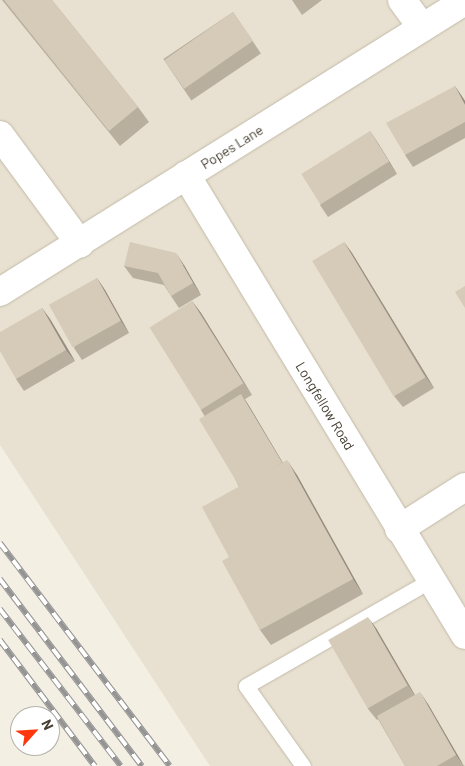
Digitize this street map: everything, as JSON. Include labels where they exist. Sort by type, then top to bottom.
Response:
[{"type":"street","points":[[402,0],[422,28]]},
{"type":"street","name":"Popes Lane","points":[[0,292],[80,244],[186,175],[465,1]]},
{"type":"street","points":[[0,135],[80,244]]},
{"type":"street","name":"Longfellow Road","points":[[186,175],[465,635]]},
{"type":"street","points":[[399,529],[465,487]]},
{"type":"lane","points":[[303,766],[246,686],[431,580]]},
{"type":"shaded area","points":[[0,0],[465,0],[465,766],[210,766],[0,445]]},
{"type":"building","points":[[4,0],[52,0],[138,107],[109,131]]},
{"type":"building","points":[[233,12],[253,41],[184,89],[164,60]]},
{"type":"building","points":[[455,86],[465,105],[465,122],[405,155],[386,123]]},
{"type":"building","points":[[370,131],[389,162],[320,204],[301,174]]},
{"type":"building","points":[[130,242],[176,253],[193,283],[171,296],[158,273],[124,266]]},
{"type":"building","points":[[344,242],[425,377],[394,396],[312,261]]},
{"type":"building","points":[[97,278],[121,321],[73,348],[49,305]]},
{"type":"building","points":[[465,286],[465,308],[455,292]]},
{"type":"building","points":[[192,301],[243,383],[201,410],[150,327]]},
{"type":"building","points":[[42,308],[66,350],[16,379],[0,351],[0,332]]},
{"type":"building","points":[[241,394],[282,463],[240,488],[199,419]]},
{"type":"building","points":[[287,460],[353,579],[260,630],[222,561],[229,557],[202,507]]},
{"type":"building","points":[[368,617],[408,685],[368,708],[328,640]]},
{"type":"building","points":[[420,692],[456,755],[437,766],[405,766],[377,716]]},
{"type":"railway","points":[[0,543],[170,766]]},
{"type":"railway","points":[[0,579],[142,766]]},
{"type":"railway","points":[[0,609],[121,766]]},
{"type":"railway","points":[[0,640],[95,766]]}]
